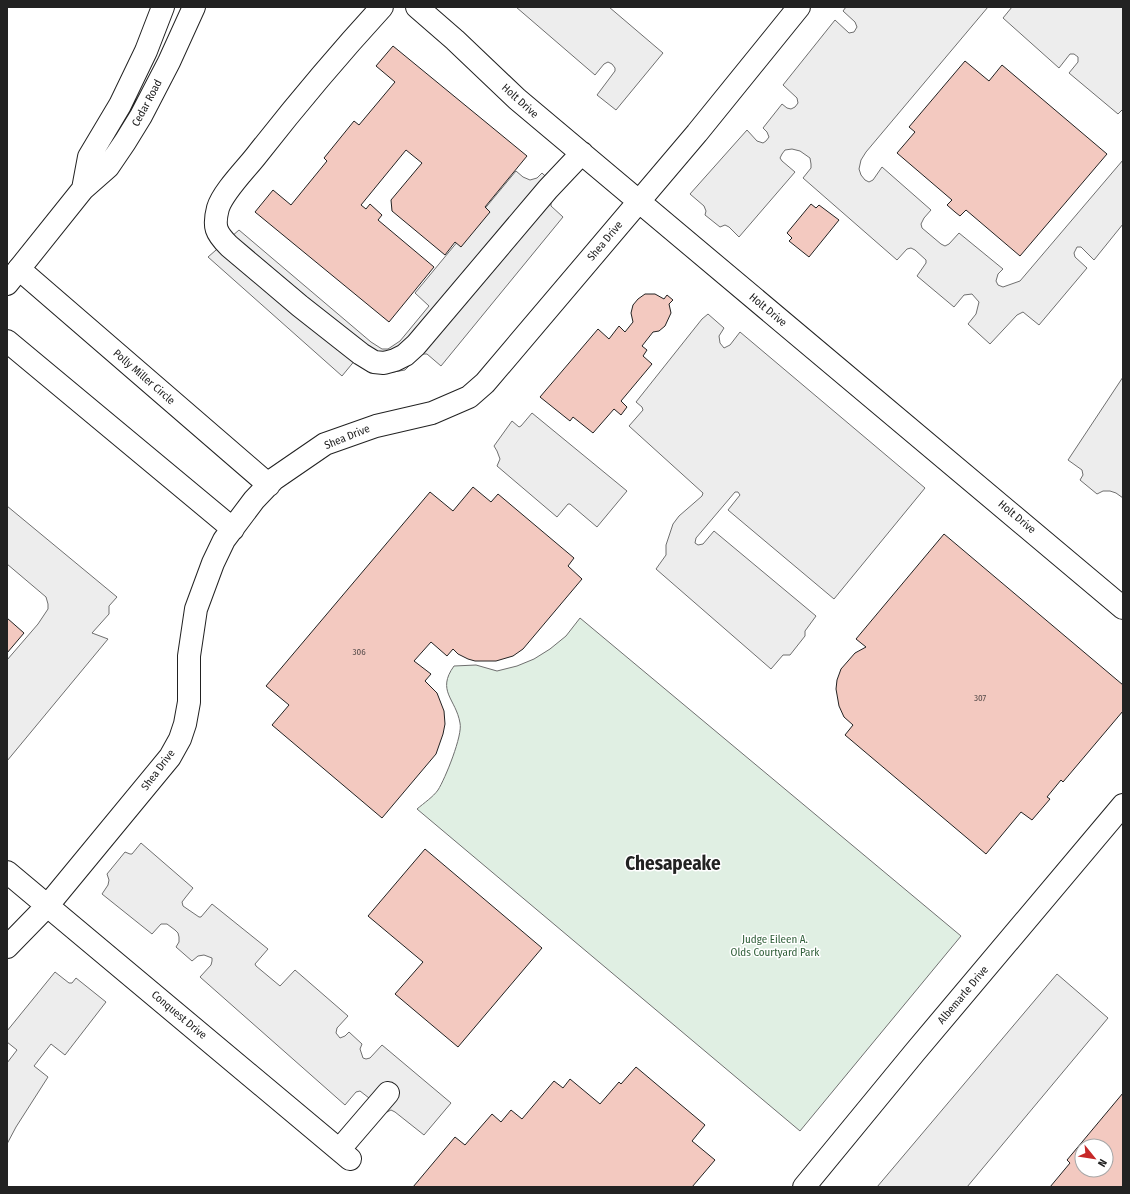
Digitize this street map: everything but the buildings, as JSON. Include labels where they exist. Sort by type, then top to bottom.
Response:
[{"type":"street","name":"Cedar Road","points":[[83,189],[89,157],[120,105],[146,51],[162,7]]},
{"type":"street","name":"Cedar Road","points":[[13,277],[83,189],[108,167],[125,142],[141,116],[169,62],[194,7]]},
{"type":"street","points":[[382,7],[287,117],[229,190],[218,207],[215,223],[218,236],[352,348],[374,362],[384,363],[406,355],[445,312],[548,188],[582,153]]},
{"type":"street","name":"Holt Drive","points":[[417,7],[455,40],[517,99],[1123,608]]},
{"type":"street","name":"Shea Drive","points":[[7,947],[48,905],[170,757],[180,739],[185,724],[189,702],[189,656],[196,609],[213,563],[224,540],[254,500],[274,479],[325,444],[376,426],[432,413],[469,397],[485,383],[697,133],[751,65],[800,7]]},
{"type":"street","name":"Polly Miller Circle","points":[[13,277],[269,484]]},
{"type":"street","points":[[7,341],[233,529]]},
{"type":"street","name":"Albemarle Drive","points":[[804,1187],[910,1058],[1123,805]]},
{"type":"street","name":"Conquest Drive","points":[[7,872],[345,1154],[388,1093]]},
{"type":"green space","name":"Judge Eileen A. Olds Courtyard Park","points":[[580,618],[961,936],[800,1131],[417,809],[431,798],[438,790],[449,767],[459,737],[460,723],[458,715],[447,689],[449,675],[454,666],[476,665],[497,671],[517,666],[534,659],[550,649],[566,636]]},
{"type":"shaded area","points":[[516,7],[609,7],[663,53],[616,110],[597,95],[615,71],[612,64],[608,62],[604,64],[595,75]]},
{"type":"shaded area","points":[[846,7],[988,7],[866,152],[861,160],[859,169],[861,175],[869,182],[873,180],[882,167],[931,210],[921,224],[922,228],[945,246],[949,244],[959,233],[1003,269],[998,274],[996,281],[998,285],[1003,287],[1020,281],[1123,160],[1123,224],[1094,260],[1081,247],[1077,247],[1074,253],[1075,257],[1087,268],[1039,325],[1023,312],[1017,315],[990,344],[968,324],[976,314],[979,302],[972,294],[964,295],[954,307],[917,276],[926,263],[926,260],[915,250],[911,248],[907,249],[897,260],[803,178],[811,168],[811,164],[810,158],[800,151],[792,149],[785,150],[782,154],[780,158],[782,161],[795,172],[739,237],[729,227],[725,225],[720,227],[705,215],[706,211],[704,206],[690,194],[747,130],[757,141],[763,143],[769,137],[763,128],[782,104],[791,109],[795,107],[798,103],[797,98],[783,85],[835,20],[849,33],[854,32],[857,27],[855,22],[843,11]]},
{"type":"shaded area","points":[[1012,7],[1123,7],[1123,109],[1118,114],[1069,73],[1078,62],[1078,57],[1074,54],[1070,54],[1059,68],[1003,18]]},
{"type":"shaded area","points":[[516,171],[523,177],[530,180],[537,178],[542,173],[559,189],[551,201],[551,206],[563,217],[441,366],[427,354],[421,354],[405,370],[382,374],[356,359],[342,376],[208,257],[239,230],[371,342],[382,349],[388,349],[400,341],[429,306],[415,293]]},
{"type":"shaded area","points":[[708,314],[724,328],[719,336],[720,343],[724,348],[730,345],[740,332],[925,488],[834,599],[728,510],[740,495],[738,492],[735,492],[696,538],[695,543],[698,545],[703,544],[714,531],[816,616],[805,631],[805,636],[790,655],[783,655],[771,669],[656,569],[666,555],[666,545],[673,524],[679,516],[702,496],[703,493],[629,426],[643,410],[642,407],[636,402],[702,319]]},
{"type":"shaded area","points":[[1123,377],[1123,498],[1110,491],[1103,491],[1097,494],[1080,480],[1083,475],[1082,470],[1068,460]]},
{"type":"shaded area","points":[[532,413],[627,491],[597,527],[570,504],[568,504],[557,517],[497,466],[500,459],[494,446],[512,421],[519,427]]},
{"type":"shaded area","points":[[7,506],[117,597],[109,606],[109,614],[92,633],[108,639],[7,761],[7,660],[38,624],[48,609],[48,604],[46,597],[7,564]]},
{"type":"shaded area","points":[[141,843],[193,888],[182,902],[183,906],[201,917],[212,904],[268,949],[255,964],[280,986],[295,970],[348,1016],[337,1028],[336,1033],[340,1038],[349,1032],[362,1044],[360,1049],[363,1058],[370,1058],[382,1045],[451,1103],[424,1135],[395,1112],[391,1110],[387,1112],[360,1091],[356,1092],[345,1105],[200,977],[211,965],[212,958],[204,955],[198,956],[192,961],[176,947],[179,942],[178,933],[167,924],[161,924],[152,934],[102,894],[108,885],[109,880],[107,874],[125,852],[132,854]]},
{"type":"shaded area","points":[[55,972],[69,983],[72,983],[76,978],[106,1002],[65,1055],[51,1044],[34,1066],[48,1077],[7,1144],[7,1063],[17,1050],[7,1042],[7,1031]]},
{"type":"shaded area","points":[[1057,974],[1108,1018],[967,1187],[877,1187]]},
{"type":"district","name":"Chesapeake","points":[[673,863]]}]
